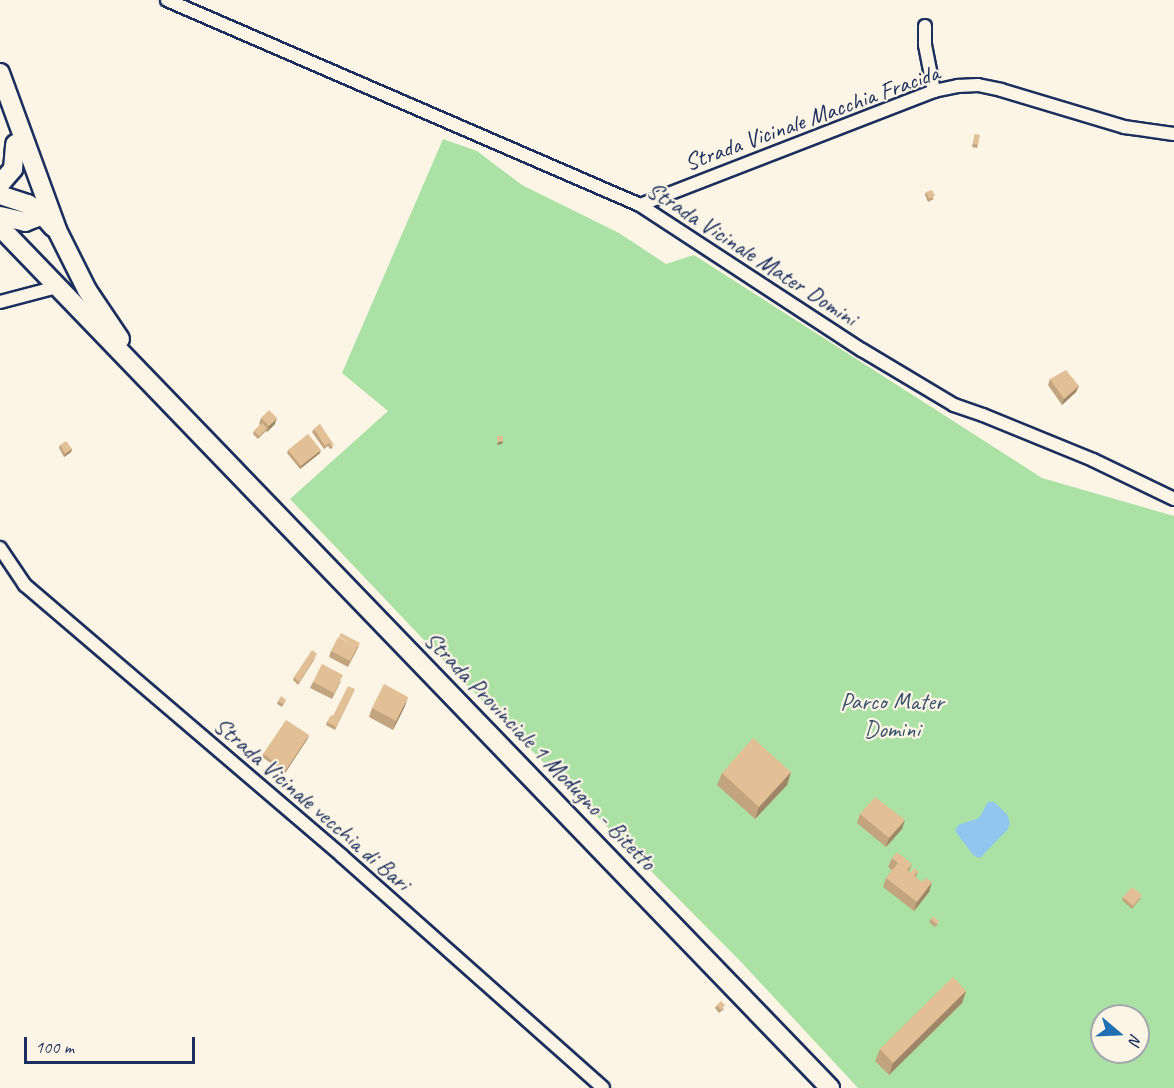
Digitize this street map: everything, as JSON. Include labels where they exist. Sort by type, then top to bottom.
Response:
[{"type":"main road","points":[[0,73],[43,207],[70,279],[114,339]]},
{"type":"main road","points":[[0,103],[15,144],[43,207],[114,339]]},
{"type":"main road","points":[[0,184],[13,170],[15,144]]},
{"type":"main road","points":[[0,195],[43,207]]},
{"type":"main road","points":[[0,216],[26,222],[35,218],[43,207]]},
{"type":"main road","points":[[0,227],[57,287],[114,339]]},
{"type":"main road","name":"Strada Provinciale 1 Modugno - Bitetto","points":[[114,339],[203,439],[215,448],[830,1088]]},
{"type":"street","name":"Strada Vicinale Mater Domini","points":[[167,0],[640,205],[862,350],[954,405],[1093,460],[1174,499]]},
{"type":"street","points":[[925,26],[925,45],[934,91]]},
{"type":"street","name":"Strada Vicinale Macchia Fracida","points":[[640,205],[934,91],[978,85],[1124,127],[1174,134]]},
{"type":"street","points":[[0,302],[57,287]]},
{"type":"street","name":"Strada Vicinale vecchia di Bari","points":[[0,548],[25,585],[342,856],[603,1088]]},
{"type":"green space","name":"Parco Mater Domini","points":[[443,139],[477,151],[522,185],[619,233],[666,264],[694,255],[1042,478],[1174,516],[1174,1088],[858,1088],[743,964],[460,678],[290,499],[388,411],[342,373]]},
{"type":"water","points":[[988,802],[994,802],[1007,814],[1010,823],[1008,829],[980,858],[974,856],[955,831],[958,825],[979,818]]},
{"type":"building","points":[[975,134],[980,135],[978,145],[973,144]]},
{"type":"building","points":[[932,190],[935,196],[929,199],[926,192]]},
{"type":"building","points":[[1066,370],[1079,386],[1064,399],[1050,379]]},
{"type":"building","points":[[269,410],[277,418],[269,426],[261,418]]},
{"type":"building","points":[[262,423],[267,428],[259,436],[254,431]]},
{"type":"building","points":[[320,424],[334,445],[331,446],[329,443],[325,446],[314,429]]},
{"type":"building","points":[[308,434],[321,450],[301,466],[288,450]]},
{"type":"building","points":[[497,436],[503,436],[503,441],[498,442]]},
{"type":"building","points":[[66,441],[72,449],[65,454],[60,445]]},
{"type":"building","points":[[341,633],[360,643],[356,650],[357,647],[339,637]]},
{"type":"building","points":[[338,637],[357,647],[350,661],[331,651]]},
{"type":"building","points":[[312,650],[317,654],[299,682],[294,677]]},
{"type":"building","points":[[322,664],[343,675],[334,693],[313,682]]},
{"type":"building","points":[[384,684],[408,697],[396,721],[372,708]]},
{"type":"building","points":[[348,686],[355,689],[336,727],[327,722],[331,715],[333,716]]},
{"type":"building","points":[[281,696],[286,700],[283,704],[278,701]]},
{"type":"building","points":[[286,720],[309,735],[286,770],[263,754]]},
{"type":"building","points":[[753,738],[791,772],[759,807],[722,773]]},
{"type":"building","points":[[875,797],[905,820],[889,838],[860,814]]},
{"type":"building","points":[[897,852],[912,864],[907,870],[911,873],[914,868],[918,871],[914,876],[922,882],[926,878],[932,882],[917,902],[886,878],[898,863],[892,858]]},
{"type":"building","points":[[1132,887],[1142,895],[1133,906],[1123,897]]},
{"type":"building","points":[[933,916],[939,921],[937,924],[931,919]]},
{"type":"building","points":[[953,977],[966,991],[893,1063],[880,1049]]},
{"type":"building","points":[[721,1001],[725,1005],[721,1010],[717,1005]]}]
